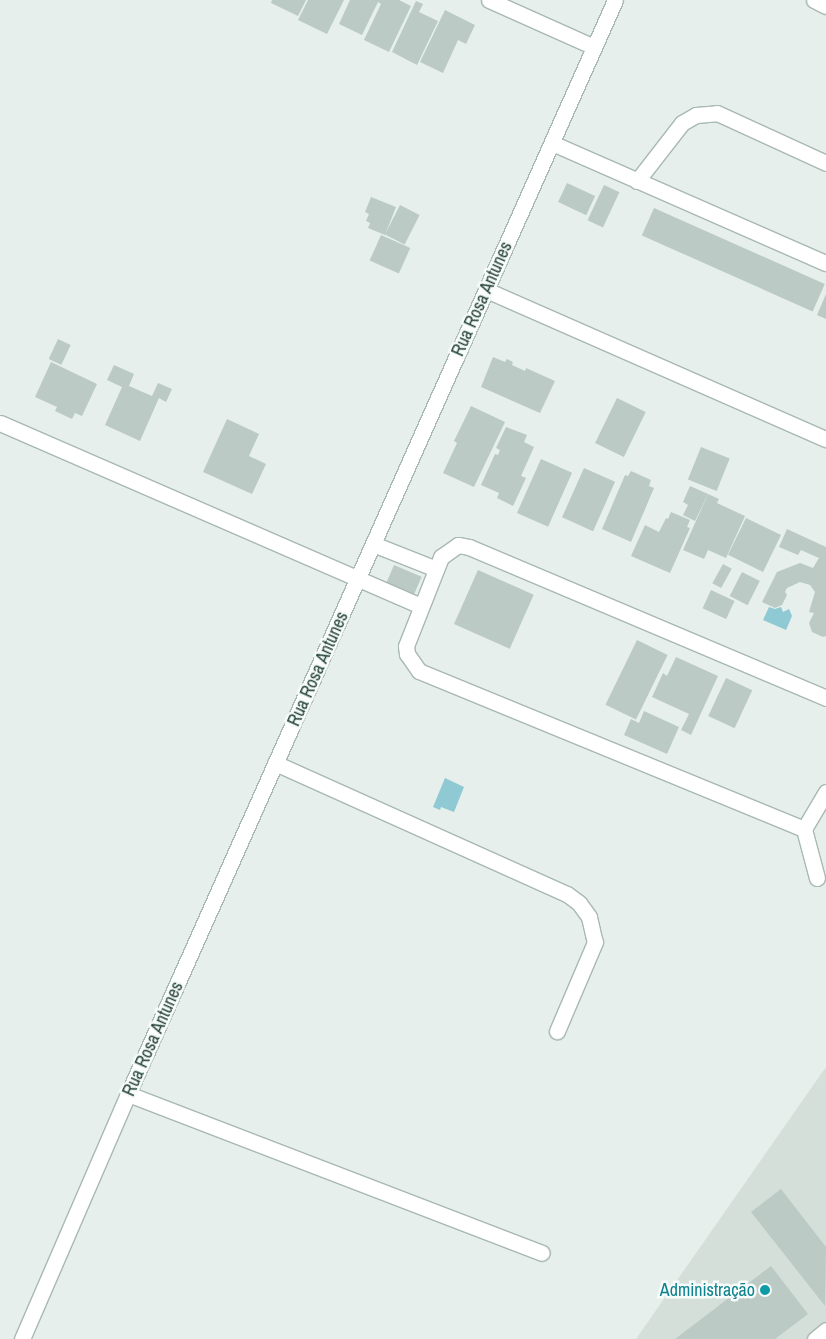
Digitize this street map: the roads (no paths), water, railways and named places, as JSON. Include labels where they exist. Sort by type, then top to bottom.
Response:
[{"type":"street","points":[[489,0],[594,47]]},
{"type":"street","name":"Rua Rosa Antunes","points":[[22,1339],[128,1094],[615,0]]},
{"type":"street","points":[[814,0],[826,6]]},
{"type":"street","points":[[637,181],[682,123],[696,115],[716,113],[826,163]]},
{"type":"street","points":[[552,143],[826,263]]},
{"type":"street","points":[[486,290],[826,440]]},
{"type":"street","points":[[0,423],[420,606]]},
{"type":"street","points":[[374,544],[436,569]]},
{"type":"street","points":[[804,828],[419,671],[406,654],[406,646],[420,606],[442,557],[450,549],[458,545],[469,547],[826,698]]},
{"type":"street","points":[[275,763],[567,894],[579,903],[589,917],[595,942],[557,1031]]},
{"type":"street","points":[[817,878],[804,828],[826,792]]},
{"type":"street","points":[[128,1094],[542,1253]]},
{"type":"street","points":[[815,1339],[826,1330]]},
{"type":"water","points":[[769,607],[775,609],[781,607],[783,612],[789,609],[792,616],[786,630],[763,620]]},
{"type":"water","points":[[445,778],[464,787],[454,812],[441,807],[440,810],[433,807]]},
{"type":"place","name":"Administração","points":[[765,1290]]}]
